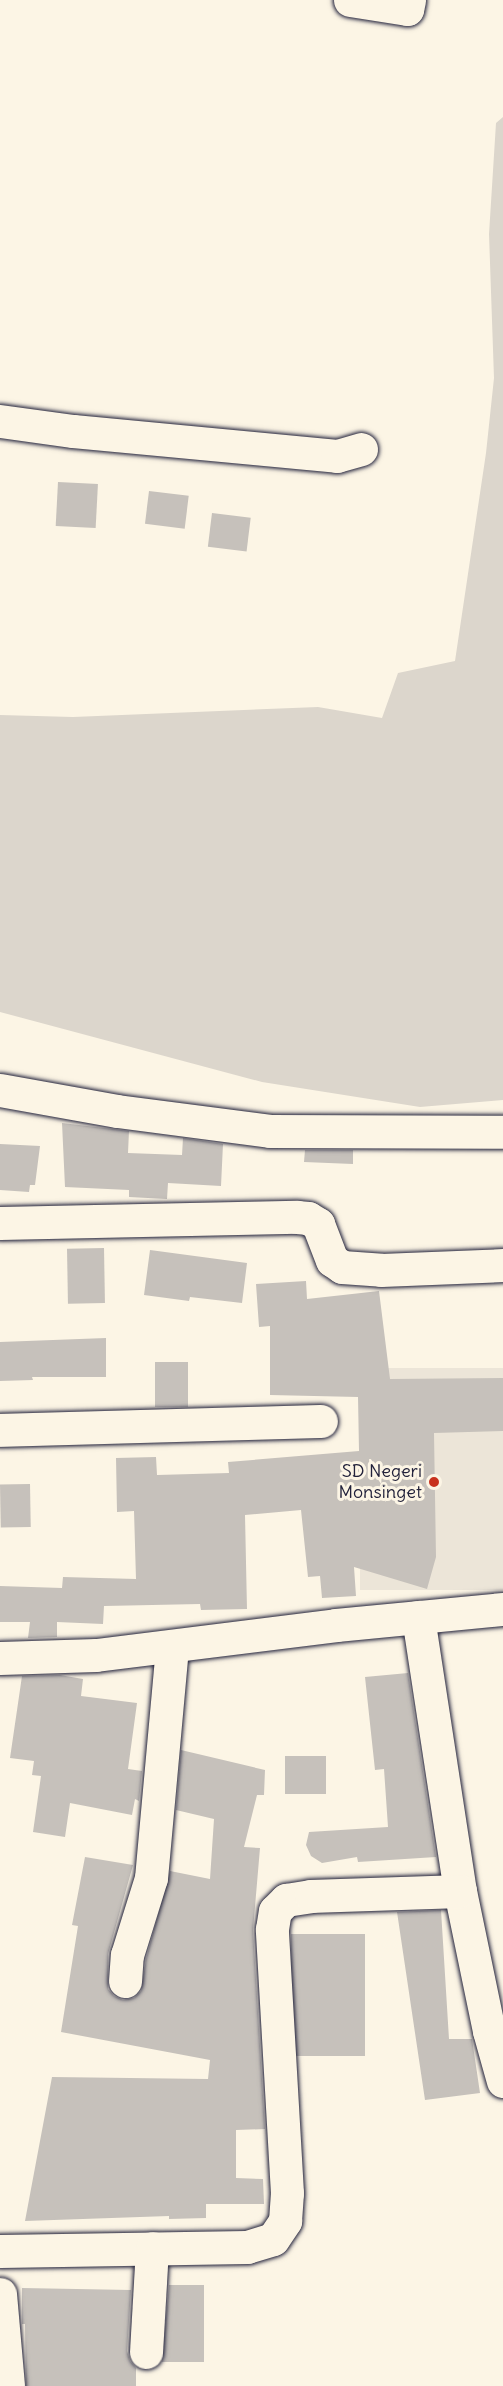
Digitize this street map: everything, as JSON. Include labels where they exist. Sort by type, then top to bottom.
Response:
[{"type":"street","points":[[350,0],[407,9],[409,0]]},
{"type":"street","points":[[0,421],[74,431],[337,456],[361,449]]},
{"type":"street","points":[[0,1090],[117,1111],[270,1131],[503,1132]]},
{"type":"street","points":[[0,1223],[297,1217],[308,1218],[318,1224],[332,1260],[342,1267],[381,1270],[503,1265]]},
{"type":"street","points":[[0,1430],[321,1421]]},
{"type":"street","points":[[0,1658],[96,1655],[336,1625],[503,1610]]},
{"type":"street","points":[[418,1617],[460,1891],[496,2029],[503,2081]]},
{"type":"street","points":[[125,1981],[127,1955],[151,1878],[172,1647]]},
{"type":"street","points":[[0,2251],[247,2247],[273,2239],[285,2221],[287,2193],[272,1929],[275,1911],[286,1900],[311,1896],[460,1891]]},
{"type":"street","points":[[146,2352],[152,2248]]},
{"type":"street","points":[[0,2294],[8,2386]]},
{"type":"shaded area","points":[[503,117],[503,1100],[420,1107],[262,1082],[0,1012],[0,715],[73,717],[318,707],[382,718],[398,673],[455,661],[486,453],[494,378],[489,234],[496,123]]},
{"type":"shaded area","name":"SD Negeri Monsinget","points":[[360,1368],[503,1368],[503,1590],[360,1590]]},
{"type":"building","points":[[58,482],[98,484],[96,528],[56,526]]},
{"type":"building","points":[[149,491],[189,496],[185,529],[145,524]]},
{"type":"building","points":[[212,513],[251,518],[247,551],[208,547]]},
{"type":"building","points":[[62,1123],[129,1131],[128,1153],[182,1155],[183,1138],[223,1144],[221,1186],[168,1183],[167,1199],[129,1197],[129,1190],[65,1187]]},
{"type":"building","points":[[0,1144],[40,1146],[35,1185],[30,1185],[29,1192],[0,1190]]},
{"type":"building","points":[[305,1150],[353,1150],[353,1164],[304,1162]]},
{"type":"building","points":[[104,1248],[105,1303],[68,1304],[67,1249]]},
{"type":"building","points":[[150,1250],[247,1263],[242,1303],[190,1297],[189,1301],[144,1295]]},
{"type":"building","points":[[306,1281],[307,1299],[379,1291],[390,1379],[503,1378],[503,1431],[434,1433],[436,1557],[427,1589],[354,1567],[356,1596],[322,1598],[320,1576],[308,1577],[301,1510],[245,1515],[247,1609],[201,1610],[200,1604],[104,1606],[103,1624],[57,1622],[57,1637],[28,1638],[30,1622],[0,1622],[0,1586],[62,1588],[63,1577],[136,1579],[134,1511],[117,1512],[116,1458],[156,1457],[157,1475],[229,1473],[228,1462],[359,1451],[358,1397],[270,1395],[270,1326],[259,1327],[256,1284]]},
{"type":"building","points":[[106,1338],[106,1377],[32,1377],[33,1380],[0,1381],[0,1342]]},
{"type":"building","points":[[155,1362],[188,1362],[188,1407],[155,1407]]},
{"type":"building","points":[[30,1484],[31,1527],[1,1528],[0,1485]]},
{"type":"building","points":[[408,1673],[436,1857],[358,1862],[357,1857],[322,1863],[311,1856],[306,1845],[309,1832],[388,1827],[384,1769],[375,1770],[365,1677]]},
{"type":"building","points":[[60,1675],[83,1679],[81,1696],[137,1703],[128,1769],[142,1771],[139,1801],[135,1799],[132,1815],[70,1803],[65,1837],[33,1832],[41,1776],[32,1775],[34,1761],[10,1758],[22,1676]]},
{"type":"building","points":[[181,1750],[265,1770],[264,1795],[257,1795],[244,1847],[260,1848],[253,1930],[265,2129],[236,2130],[236,2178],[263,2179],[264,2204],[206,2204],[206,2218],[169,2219],[169,2216],[25,2221],[52,2077],[208,2079],[210,2060],[61,2032],[78,1926],[72,1925],[85,1857],[133,1865],[108,1954],[108,1989],[114,1996],[123,2000],[134,1998],[141,1991],[146,1959],[170,1871],[210,1879],[214,1819],[176,1810]]},
{"type":"building","points":[[285,1756],[326,1756],[326,1794],[285,1794]]},
{"type":"building","points":[[441,1910],[449,2039],[472,2039],[480,2093],[425,2100],[397,1912]]},
{"type":"building","points":[[291,1934],[365,1934],[365,2056],[291,2056]]},
{"type":"building","points":[[169,2285],[204,2285],[204,2362],[162,2362]]},
{"type":"building","points":[[22,2288],[131,2290],[127,2351],[130,2361],[136,2368],[136,2386],[26,2386]]},
{"type":"place","name":"SD Negeri Monsinget","points":[[434,1482]]}]
